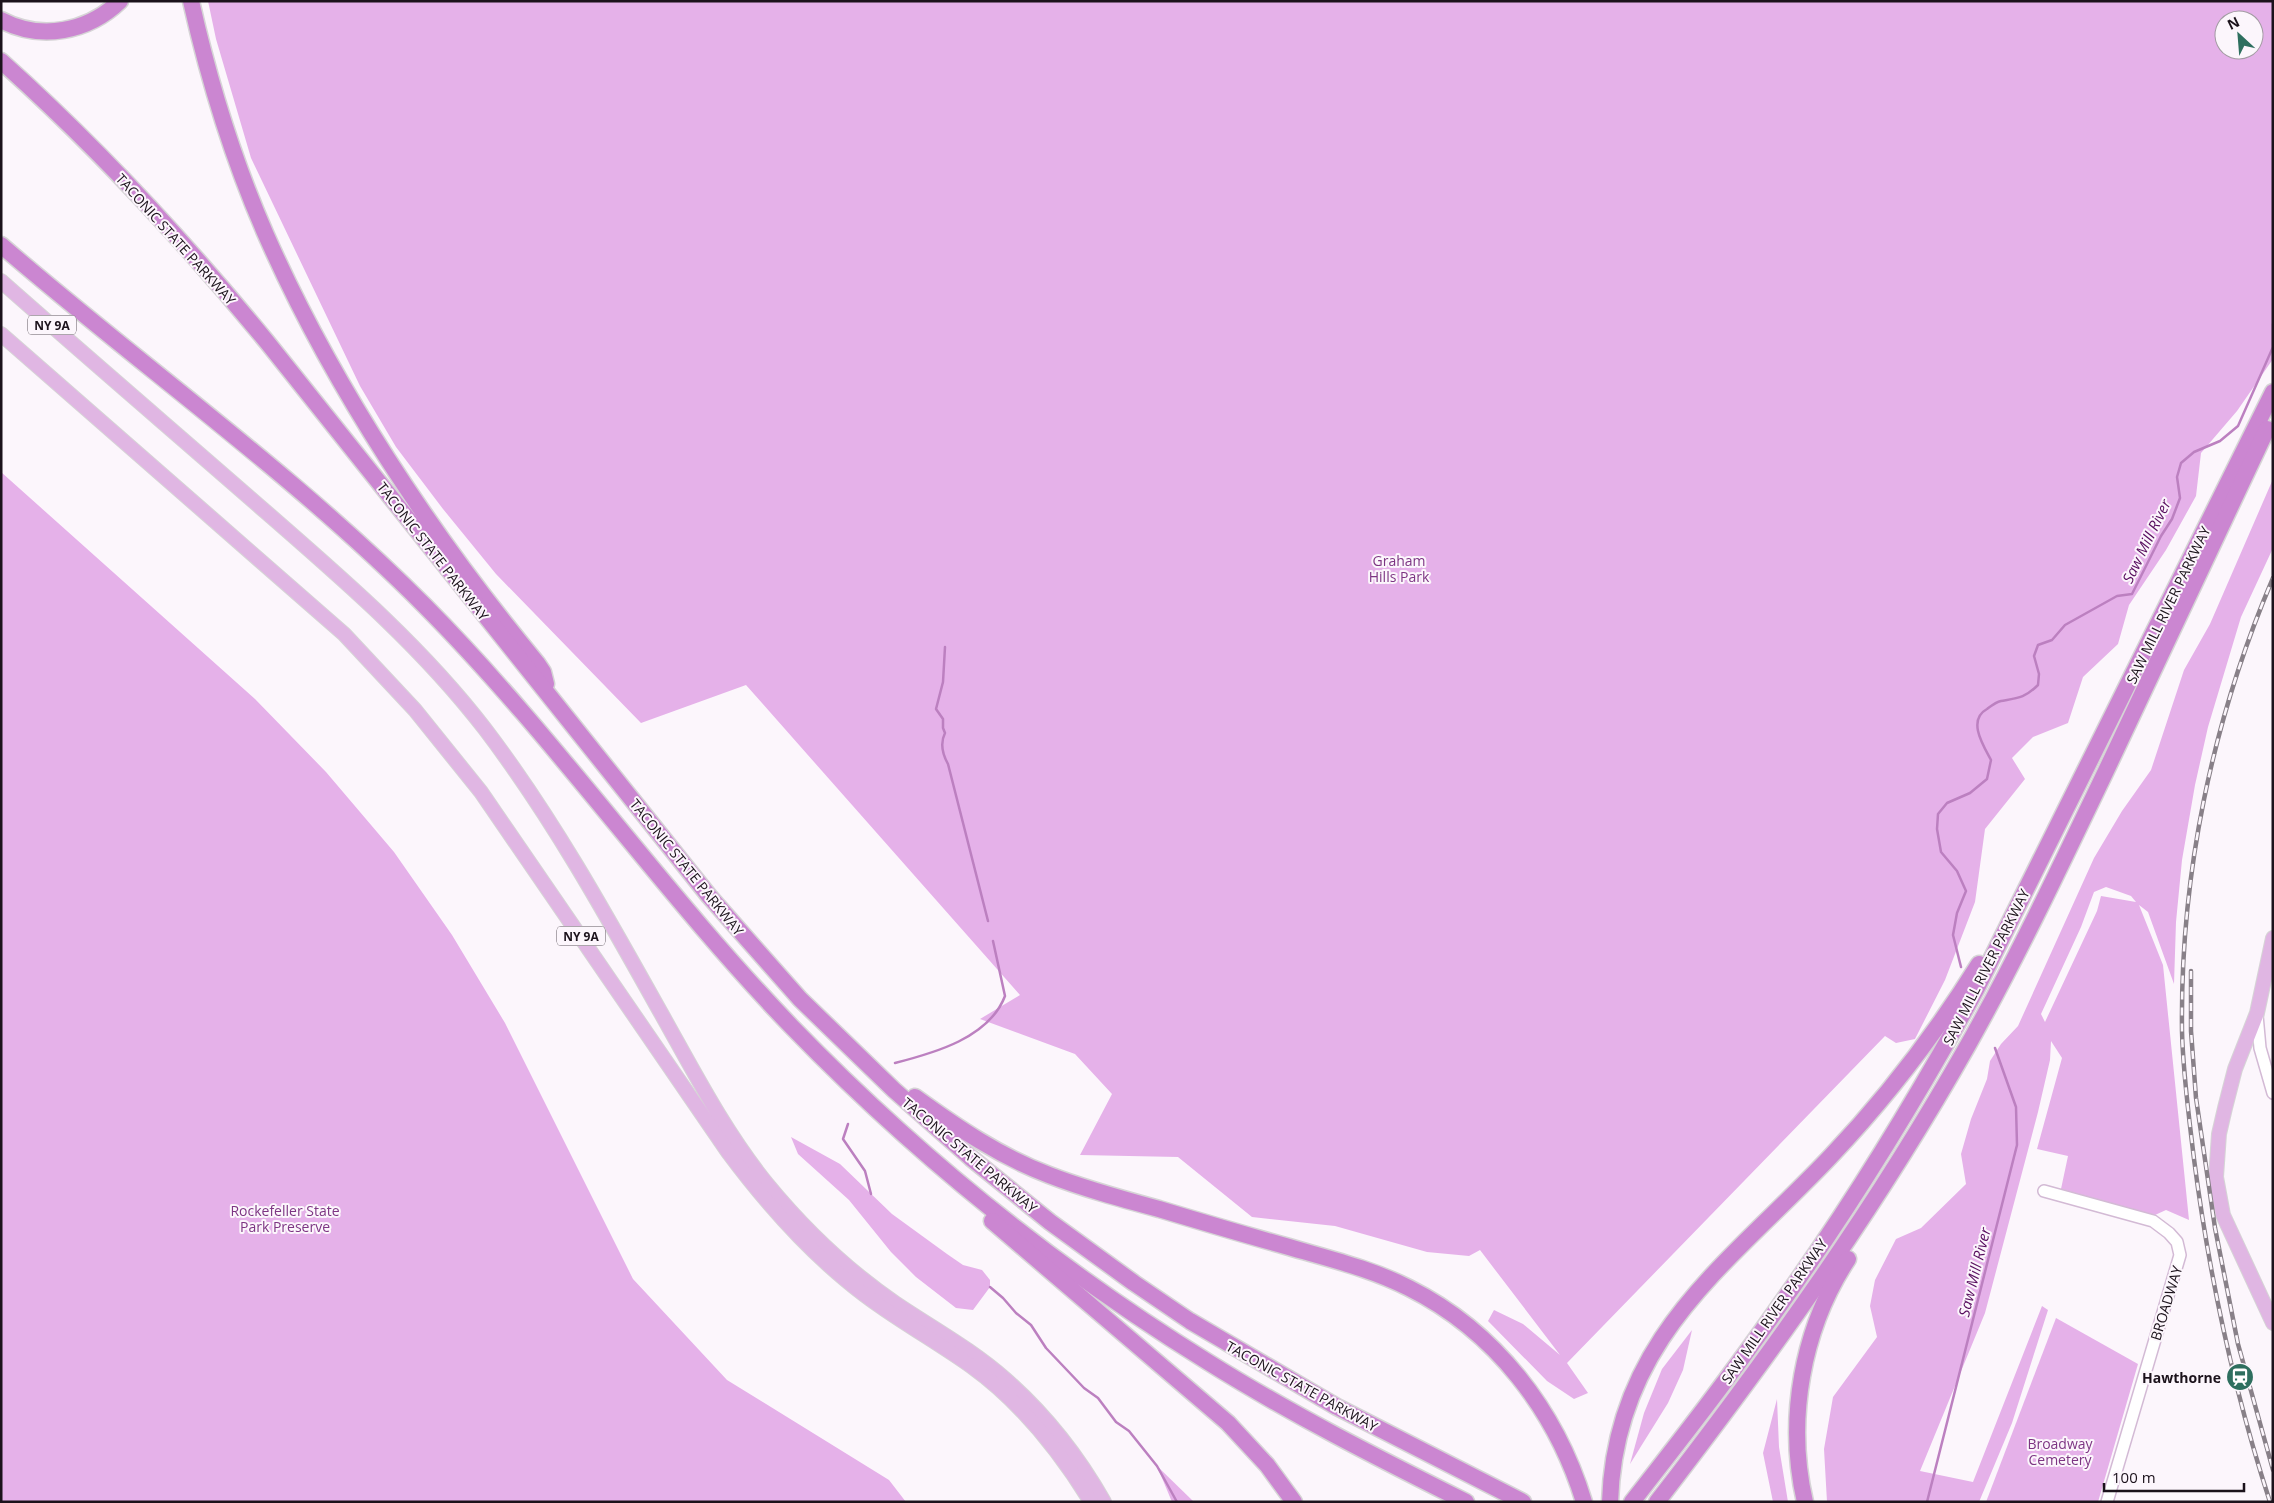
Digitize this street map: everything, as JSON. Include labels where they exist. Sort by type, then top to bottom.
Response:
[{"type":"highway","points":[[1,20],[34,31],[61,31],[88,23],[105,14],[120,1]]},
{"type":"highway","points":[[191,1],[211,82],[233,152],[266,234],[303,312],[358,409],[414,496],[474,582],[543,672],[548,696]]},
{"type":"highway","name":"TACONIC STATE PARKWAY","points":[[1,61],[105,161],[217,282],[295,377],[686,869],[770,967],[856,1054],[996,1180],[1134,1283],[1226,1343],[1308,1391],[1523,1502]]},
{"type":"highway","name":"TACONIC STATE PARKWAY","points":[[1,245],[319,508],[416,597],[496,681],[690,912],[772,1005],[873,1107],[954,1178],[1064,1265],[1206,1361],[1324,1430],[1466,1502]]},
{"type":"highway","name":"SAW MILL RIVER PARKWAY","points":[[1632,1502],[1750,1348],[1842,1215],[1951,1036],[2010,922],[2273,392]]},
{"type":"highway","name":"SAW MILL RIVER PARKWAY","points":[[1656,1502],[1760,1366],[1813,1292],[1894,1168],[1960,1058],[2048,891],[2273,416]]},
{"type":"highway","points":[[1610,1502],[1618,1445],[1627,1408],[1641,1375],[1668,1326],[1702,1284],[1820,1168],[1880,1101],[1932,1034],[1980,962],[2010,922]]},
{"type":"highway","points":[[856,1054],[971,1136],[1027,1166],[1106,1194],[1363,1269],[1409,1288],[1438,1304],[1491,1346],[1530,1391],[1561,1443],[1584,1502]]},
{"type":"highway","points":[[1806,1502],[1799,1465],[1798,1415],[1801,1381],[1814,1328],[1836,1279],[1888,1194],[1960,1058]]},
{"type":"highway","points":[[954,1178],[980,1209],[1008,1236],[1228,1423],[1267,1464],[1294,1502]]},
{"type":"main road","name":"NY 9A","points":[[1,281],[367,600],[434,669],[482,726],[560,836],[707,1094],[745,1154],[766,1182],[813,1234],[866,1281],[979,1358],[1020,1393],[1065,1443],[1104,1502]]},
{"type":"main road","points":[[1,294],[103,369]]},
{"type":"main road","points":[[1,327],[54,380]]},
{"type":"main road","name":"NY 9A","points":[[1,334],[316,610],[368,658],[438,737],[481,792],[728,1152],[772,1208],[802,1240],[846,1281],[881,1307],[972,1367],[1003,1392],[1051,1444],[1074,1474],[1091,1502]]},
{"type":"main road","points":[[2273,938],[2257,1013],[2235,1069],[2225,1108],[2219,1134],[2216,1177],[2223,1215],[2273,1322]]},
{"type":"street","points":[[2257,1013],[2260,1048],[2273,1093]]},
{"type":"street","name":"BROADWAY","points":[[2044,1191],[2153,1221],[2169,1233],[2177,1242],[2180,1255],[2107,1502]]},
{"type":"green space","name":"Graham Hills Park","points":[[208,1],[2273,1],[2273,359],[2237,411],[2201,453],[2196,496],[2166,550],[2129,605],[2118,644],[2083,677],[2068,723],[2033,737],[2012,758],[2025,779],[1985,829],[1975,902],[1945,980],[1915,1039],[1896,1043],[1885,1036],[1567,1363],[1588,1393],[1574,1399],[1547,1381],[1488,1321],[1494,1310],[1523,1324],[1560,1355],[1480,1250],[1469,1256],[1427,1252],[1335,1226],[1252,1217],[1178,1157],[1080,1155],[1112,1094],[1075,1054],[980,1019],[1020,995],[746,685],[641,723],[496,574],[396,447],[360,386],[251,158],[216,39]]},
{"type":"green space","name":"Rockefeller State Park Preserve","points":[[1,472],[255,699],[326,772],[394,852],[452,935],[505,1023],[633,1279],[727,1380],[889,1480],[906,1502],[1,1502]]},
{"type":"green space","points":[[2273,479],[2273,548],[2241,617],[2208,727],[2195,785],[2182,860],[2176,922],[2174,984],[2148,912],[2139,905],[2163,965],[2189,1220],[2166,1210],[2155,1215],[2061,1189],[2068,1156],[2037,1149],[2062,1058],[2051,1041],[2050,1060],[2038,1112],[1985,1313],[1920,1471],[1973,1482],[2042,1306],[2048,1310],[2012,1423],[1979,1502],[1827,1502],[1824,1449],[1833,1397],[1877,1337],[1870,1306],[1875,1280],[1896,1239],[1921,1228],[1966,1184],[1961,1154],[1971,1119],[1987,1079],[1990,1061],[2001,1044],[2018,1026],[2094,858],[2122,811],[2151,770],[2184,670],[2210,624]],"holes":[[[2106,887],[2131,896],[2136,902],[2101,896],[2097,911],[2045,1022],[2041,1014],[2081,927],[2094,892]]]},
{"type":"green space","points":[[791,1137],[840,1164],[892,1214],[947,1254],[963,1265],[982,1270],[990,1280],[990,1287],[973,1310],[956,1308],[916,1277],[891,1252],[849,1200],[798,1154]]},
{"type":"green space","name":"Broadway Cemetery","points":[[2056,1318],[2138,1364],[2098,1502],[1986,1502]]},
{"type":"green space","points":[[1692,1330],[1683,1370],[1668,1403],[1630,1464],[1644,1413],[1662,1369]]},
{"type":"green space","points":[[1777,1399],[1779,1447],[1788,1502],[1773,1502],[1763,1453]]},
{"type":"green space","points":[[1157,1466],[1194,1502],[1172,1502]]},
{"type":"waterway","name":"Saw Mill River","points":[[1961,967],[1953,935],[1957,913],[1966,891],[1957,871],[1941,852],[1937,829],[1938,814],[1947,803],[1970,793],[1987,779],[1991,760],[1978,733],[1978,720],[1981,714],[1995,703],[2021,697],[2038,685],[2039,674],[2034,656],[2038,645],[2052,640],[2065,625],[2117,596],[2132,594],[2161,536],[2172,519],[2180,498],[2177,477],[2181,463],[2194,452],[2220,441],[2238,426],[2273,347],[2273,324]]},
{"type":"waterway","points":[[945,647],[943,682],[936,709],[943,719],[945,733],[942,745],[988,921]]},
{"type":"waterway","points":[[895,1063],[959,1042],[987,1023],[997,1011],[1005,996],[993,941]]},
{"type":"waterway","name":"Saw Mill River","points":[[1927,1502],[2017,1145],[2016,1107],[1995,1048]]},
{"type":"waterway","points":[[848,1124],[843,1139],[865,1171],[871,1194]]},
{"type":"waterway","points":[[990,1287],[1031,1325],[1046,1348],[1084,1388],[1098,1398],[1116,1422],[1129,1431],[1157,1466],[1177,1502]]},
{"type":"railway","points":[[2270,1502],[2245,1418],[2215,1289],[2194,1159],[2182,1031],[2187,915],[2194,857],[2204,800],[2217,743],[2233,687],[2251,632],[2273,578]]},
{"type":"railway","points":[[2191,971],[2191,1031],[2196,1098],[2215,1228],[2238,1344],[2273,1470]]},
{"type":"place","name":"Hawthorne","points":[[2240,1377]]}]
